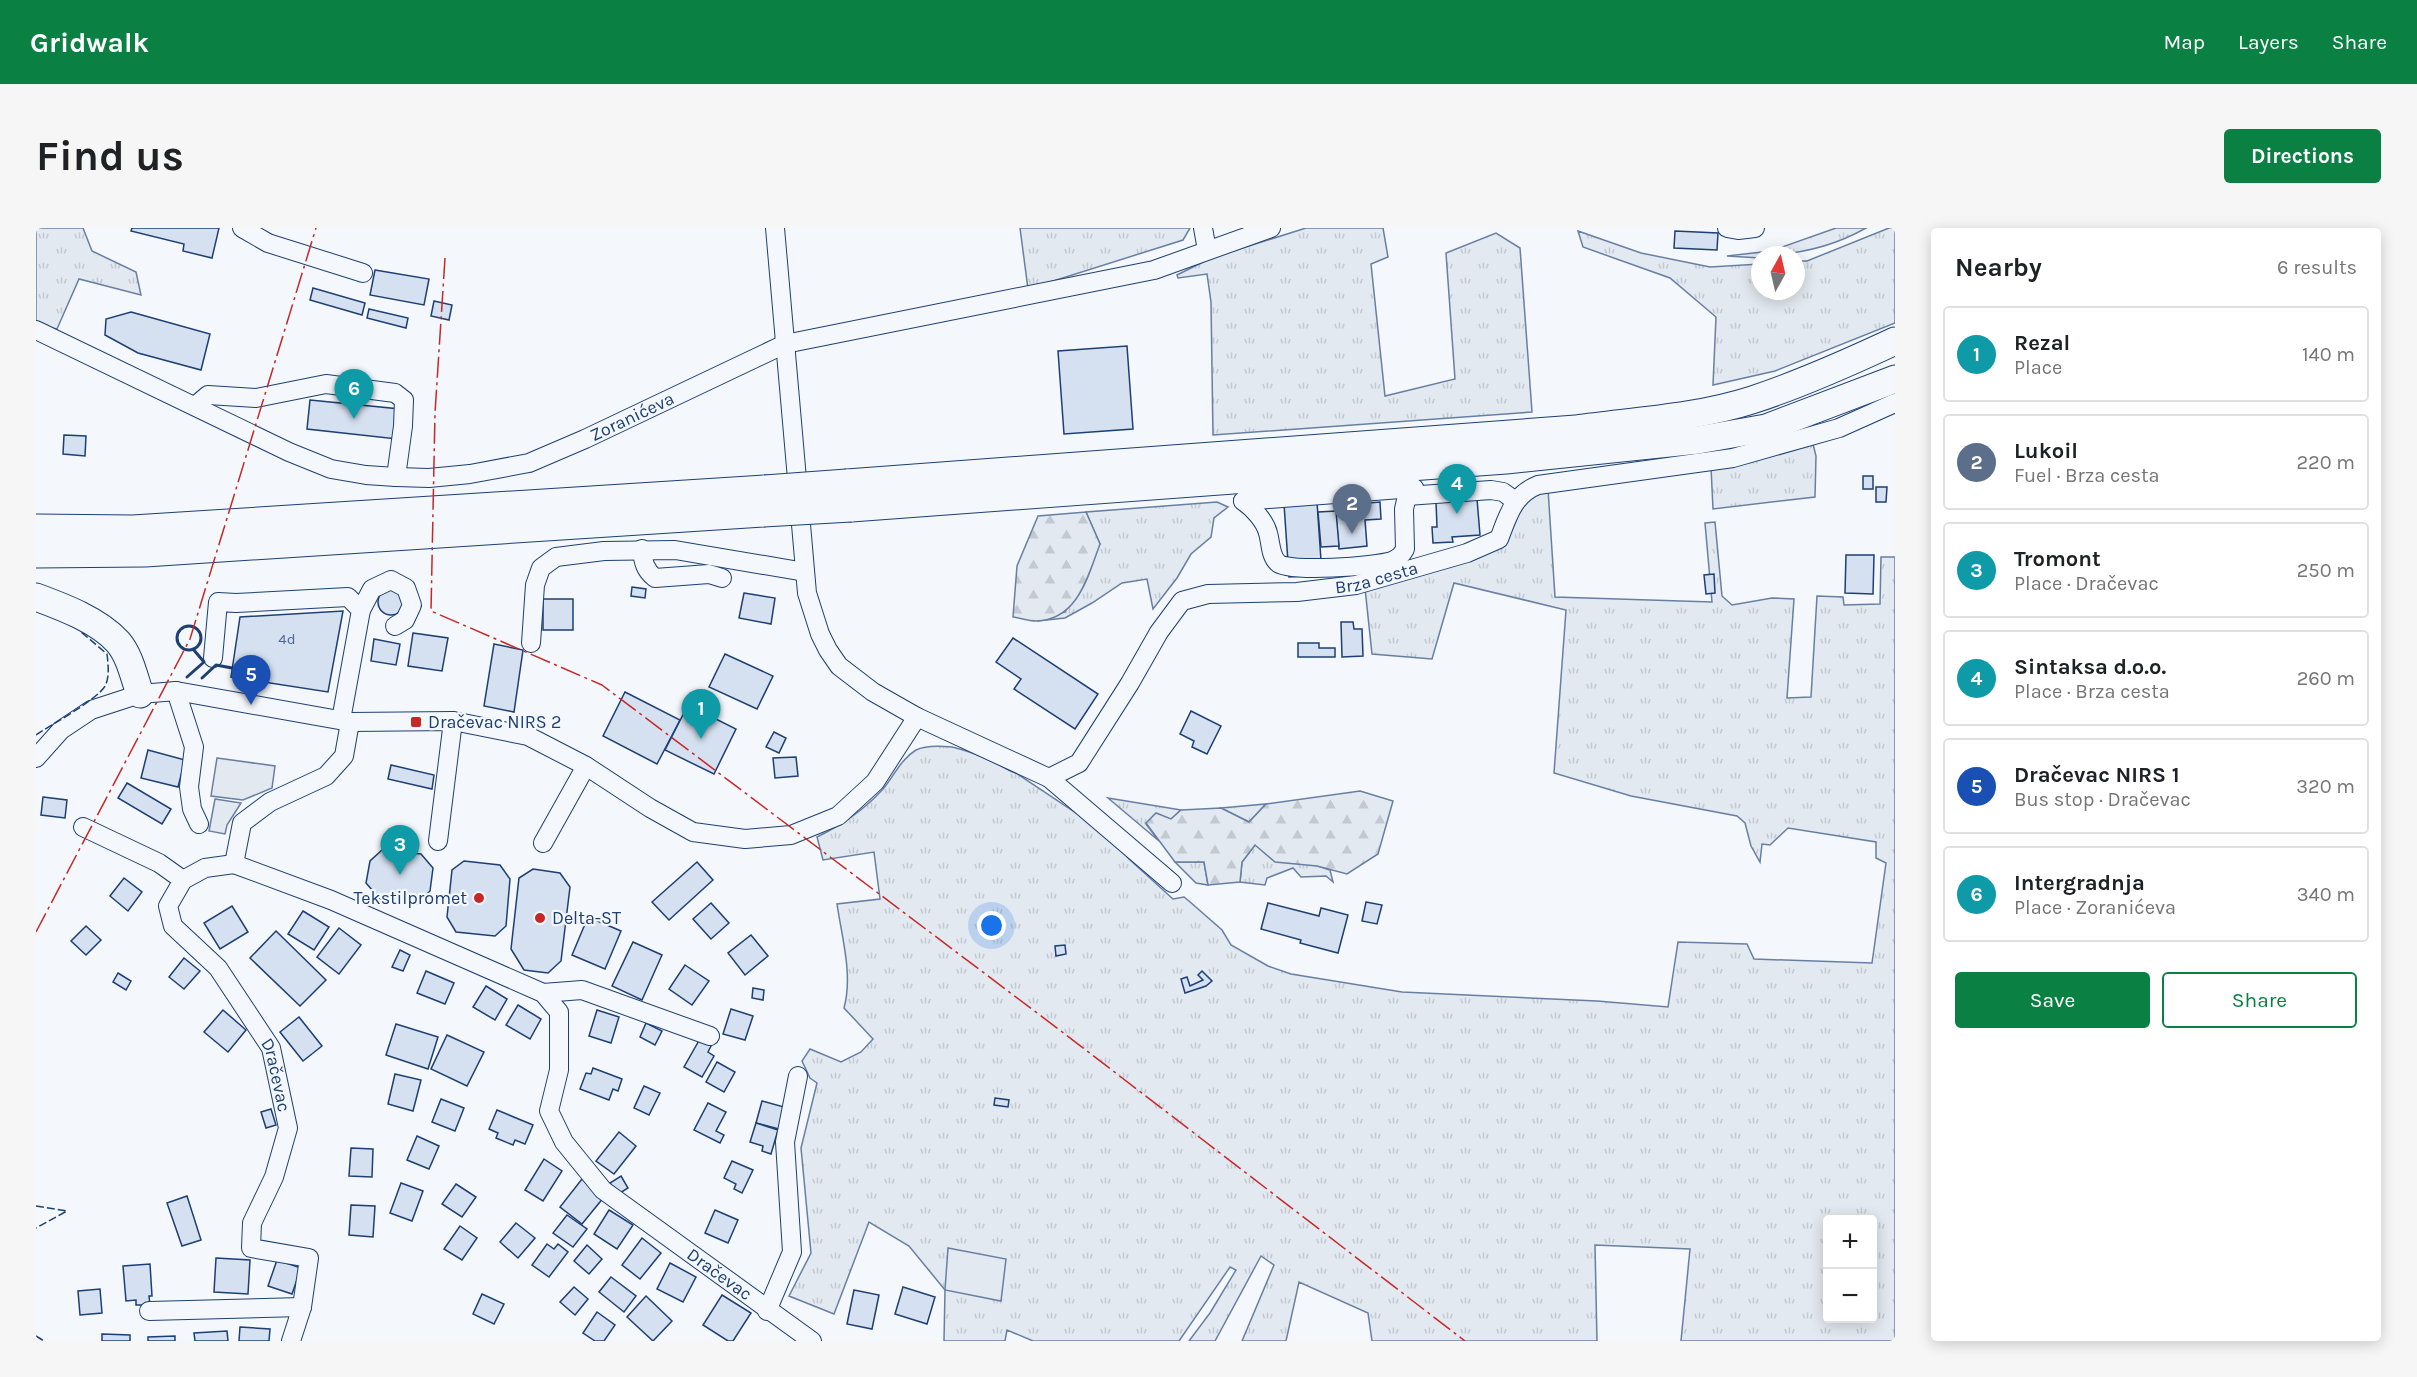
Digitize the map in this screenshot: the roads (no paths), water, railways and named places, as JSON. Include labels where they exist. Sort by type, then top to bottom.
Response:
[{"type":"highway","points":[[36,554],[145,553],[849,495],[1576,429],[1690,414],[1750,401],[1825,374],[1895,341]]},
{"type":"highway","points":[[849,495],[1176,485],[1506,460],[1698,440],[1766,428],[1895,379]]},
{"type":"highway","points":[[1410,492],[1424,482],[1484,477],[1506,460]]},
{"type":"highway","points":[[1176,485],[1194,495],[1227,494],[1237,496],[1243,501]]},
{"type":"highway","points":[[36,528],[133,529],[764,501]]},
{"type":"highway","points":[[36,597],[95,625],[118,643],[131,666],[140,694]]},
{"type":"street","points":[[242,228],[268,243],[363,273]]},
{"type":"street","points":[[775,228],[807,593],[820,634],[839,666],[873,692],[917,717],[1049,778],[1172,883]]},
{"type":"street","points":[[1203,228],[1207,250]]},
{"type":"street","name":"Zoranićeva","points":[[36,330],[289,452],[331,469],[366,475],[429,478],[470,474],[529,463],[585,440],[785,344],[1154,270],[1271,228]]},
{"type":"street","points":[[1727,228],[1738,230],[1755,228]]},
{"type":"street","points":[[195,406],[208,396],[256,398],[326,384],[395,393],[404,400],[396,477]]},
{"type":"street","points":[[1243,501],[1491,490],[1503,492],[1514,500],[1538,485],[1733,458],[1839,428],[1895,403]]},
{"type":"street","points":[[1243,501],[1268,530],[1273,555],[1279,564],[1287,568],[1343,567],[1389,562],[1404,563],[1404,509],[1410,492]]},
{"type":"street","name":"Brza cesta","points":[[1049,778],[1079,763],[1130,683],[1159,632],[1182,602],[1208,594],[1297,592],[1356,585],[1404,563],[1467,554],[1500,539],[1514,500]]},
{"type":"street","points":[[642,549],[643,562],[655,578],[709,574],[722,578]]},
{"type":"street","points":[[531,644],[535,585],[540,568],[556,557],[604,551],[675,550],[805,572]]},
{"type":"street","points":[[234,864],[242,823],[270,802],[326,776],[344,756],[345,721],[361,610],[372,589],[391,580],[406,588],[412,605],[405,620],[395,627]]},
{"type":"street","points":[[213,658],[218,602],[348,597],[361,610]]},
{"type":"street","points":[[36,758],[61,730],[91,710],[140,694],[176,691],[345,721],[453,722],[528,736],[586,766],[650,808],[693,832],[745,839],[791,836],[838,816],[875,782],[917,717]]},
{"type":"street","points":[[176,691],[194,747],[189,787],[192,809],[199,824]]},
{"type":"street","points":[[438,841],[453,722]]},
{"type":"street","points":[[543,843],[586,766]]},
{"type":"street","points":[[83,827],[159,863],[183,880],[205,868],[234,864],[331,900],[543,993],[582,990],[710,1036]]},
{"type":"street","name":"Dračevac","points":[[183,880],[168,906],[173,926],[218,968],[271,1048],[288,1128],[274,1177],[252,1223],[251,1248],[309,1258],[302,1307],[291,1341]]},
{"type":"street","name":"Dračevac","points":[[543,993],[559,1012],[559,1070],[549,1111],[564,1142],[603,1190],[767,1311],[812,1341]]},
{"type":"street","points":[[767,1311],[792,1252],[784,1142],[798,1076]]},
{"type":"street","points":[[149,1311],[302,1307]]},
{"type":"place","name":"Intergradnja","points":[[354,419]]},
{"type":"place","name":"Sintaksa d.o.o.","points":[[1457,514]]},
{"type":"place","name":"Lukoil","points":[[1352,534]]},
{"type":"place","name":"Dračevac NIRS 1","points":[[251,705]]},
{"type":"place","name":"Dračevac NIRS 2","points":[[416,722]]},
{"type":"place","name":"Rezal","points":[[701,739]]},
{"type":"place","name":"Tromont","points":[[400,875]]},
{"type":"place","name":"Tekstilpromet","points":[[479,898]]},
{"type":"place","name":"Delta-ST","points":[[540,918]]}]
